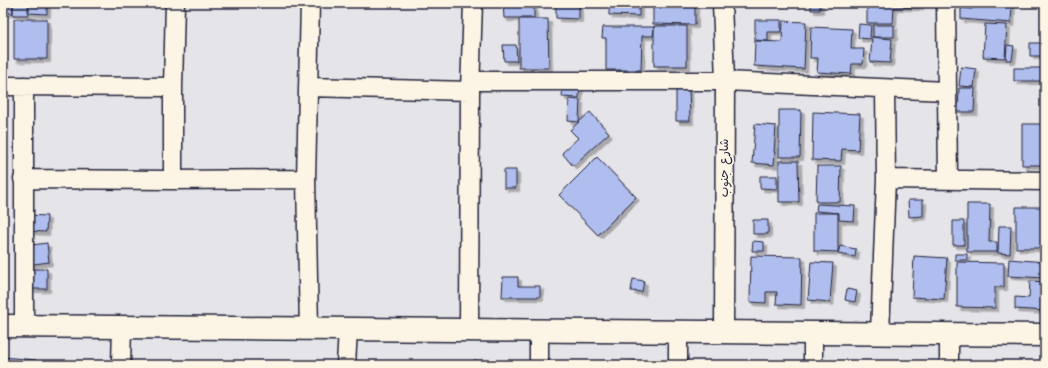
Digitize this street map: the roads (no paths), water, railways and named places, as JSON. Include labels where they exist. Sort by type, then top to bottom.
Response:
[{"type":"street","points":[[173,180],[175,3]]},
{"type":"street","points":[[309,329],[306,179],[310,3]]},
{"type":"street","points":[[469,330],[470,86],[473,3]]},
{"type":"street","name":"شارع جنوب","points":[[722,3],[725,81],[724,332]]},
{"type":"street","points":[[946,3],[948,180]]},
{"type":"street","points":[[308,87],[470,86],[725,81],[946,91]]},
{"type":"street","points":[[3,86],[173,87]]},
{"type":"street","points":[[24,86],[23,180],[13,326],[1045,335]]},
{"type":"street","points":[[880,334],[886,179],[885,89]]},
{"type":"street","points":[[23,180],[306,179]]},
{"type":"street","points":[[886,179],[1045,181]]},
{"type":"street","points":[[121,365],[122,327]]},
{"type":"street","points":[[346,365],[348,329]]},
{"type":"street","points":[[539,331],[540,365]]},
{"type":"street","points":[[678,332],[678,365]]},
{"type":"street","points":[[812,365],[813,333]]},
{"type":"street","points":[[949,335],[949,365]]}]
